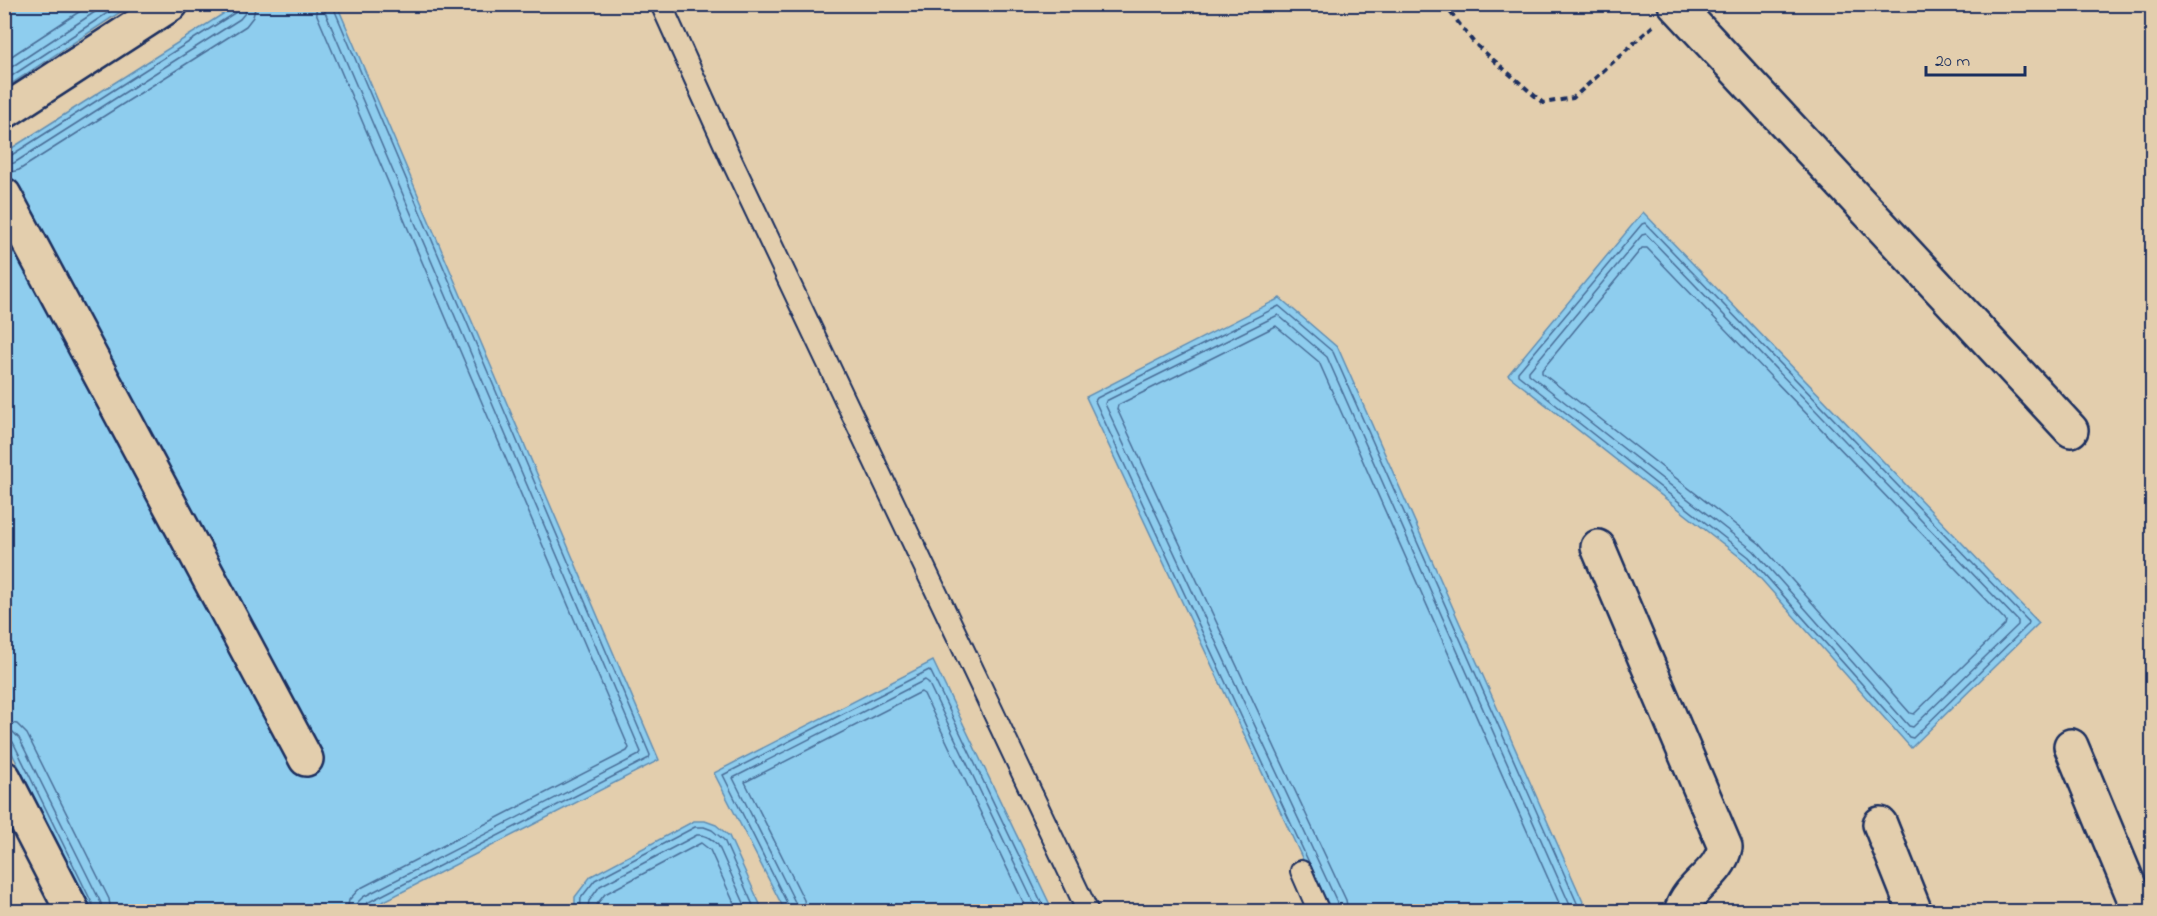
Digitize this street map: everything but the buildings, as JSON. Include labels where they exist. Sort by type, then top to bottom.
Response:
[{"type":"street","points":[[4,112],[171,4]]},
{"type":"street","points":[[1675,5],[2071,430]]},
{"type":"street","points":[[4,195],[306,759]]},
{"type":"street","points":[[1598,547],[1725,847],[1722,860],[1685,898],[1681,912]]},
{"type":"street","points":[[2071,746],[2140,912]]},
{"type":"street","points":[[4,778],[73,912]]},
{"type":"street","points":[[1880,824],[1915,912]]},
{"type":"lane","points":[[661,4],[730,157],[1088,912]]},
{"type":"lane","points":[[1301,871],[1319,912]]},
{"type":"path","points":[[1281,4],[1286,7],[1292,4]]},
{"type":"path","points":[[1444,4],[1474,43],[1544,103],[1573,98],[1675,5]]},
{"type":"water","points":[[5,4],[127,4],[128,7],[5,88]]},
{"type":"water","points":[[237,5],[337,5],[659,760],[365,911],[90,911],[5,739],[4,153]]},
{"type":"water","points":[[1643,212],[2039,623],[1911,748],[1745,561],[1508,375]]},
{"type":"water","points":[[1280,298],[1338,348],[1587,911],[1327,911],[1086,397]]},
{"type":"water","points":[[933,661],[1053,911],[785,911],[714,773]]},
{"type":"water","points":[[694,821],[705,821],[716,825],[729,836],[763,911],[575,911],[575,897],[591,876]]}]
